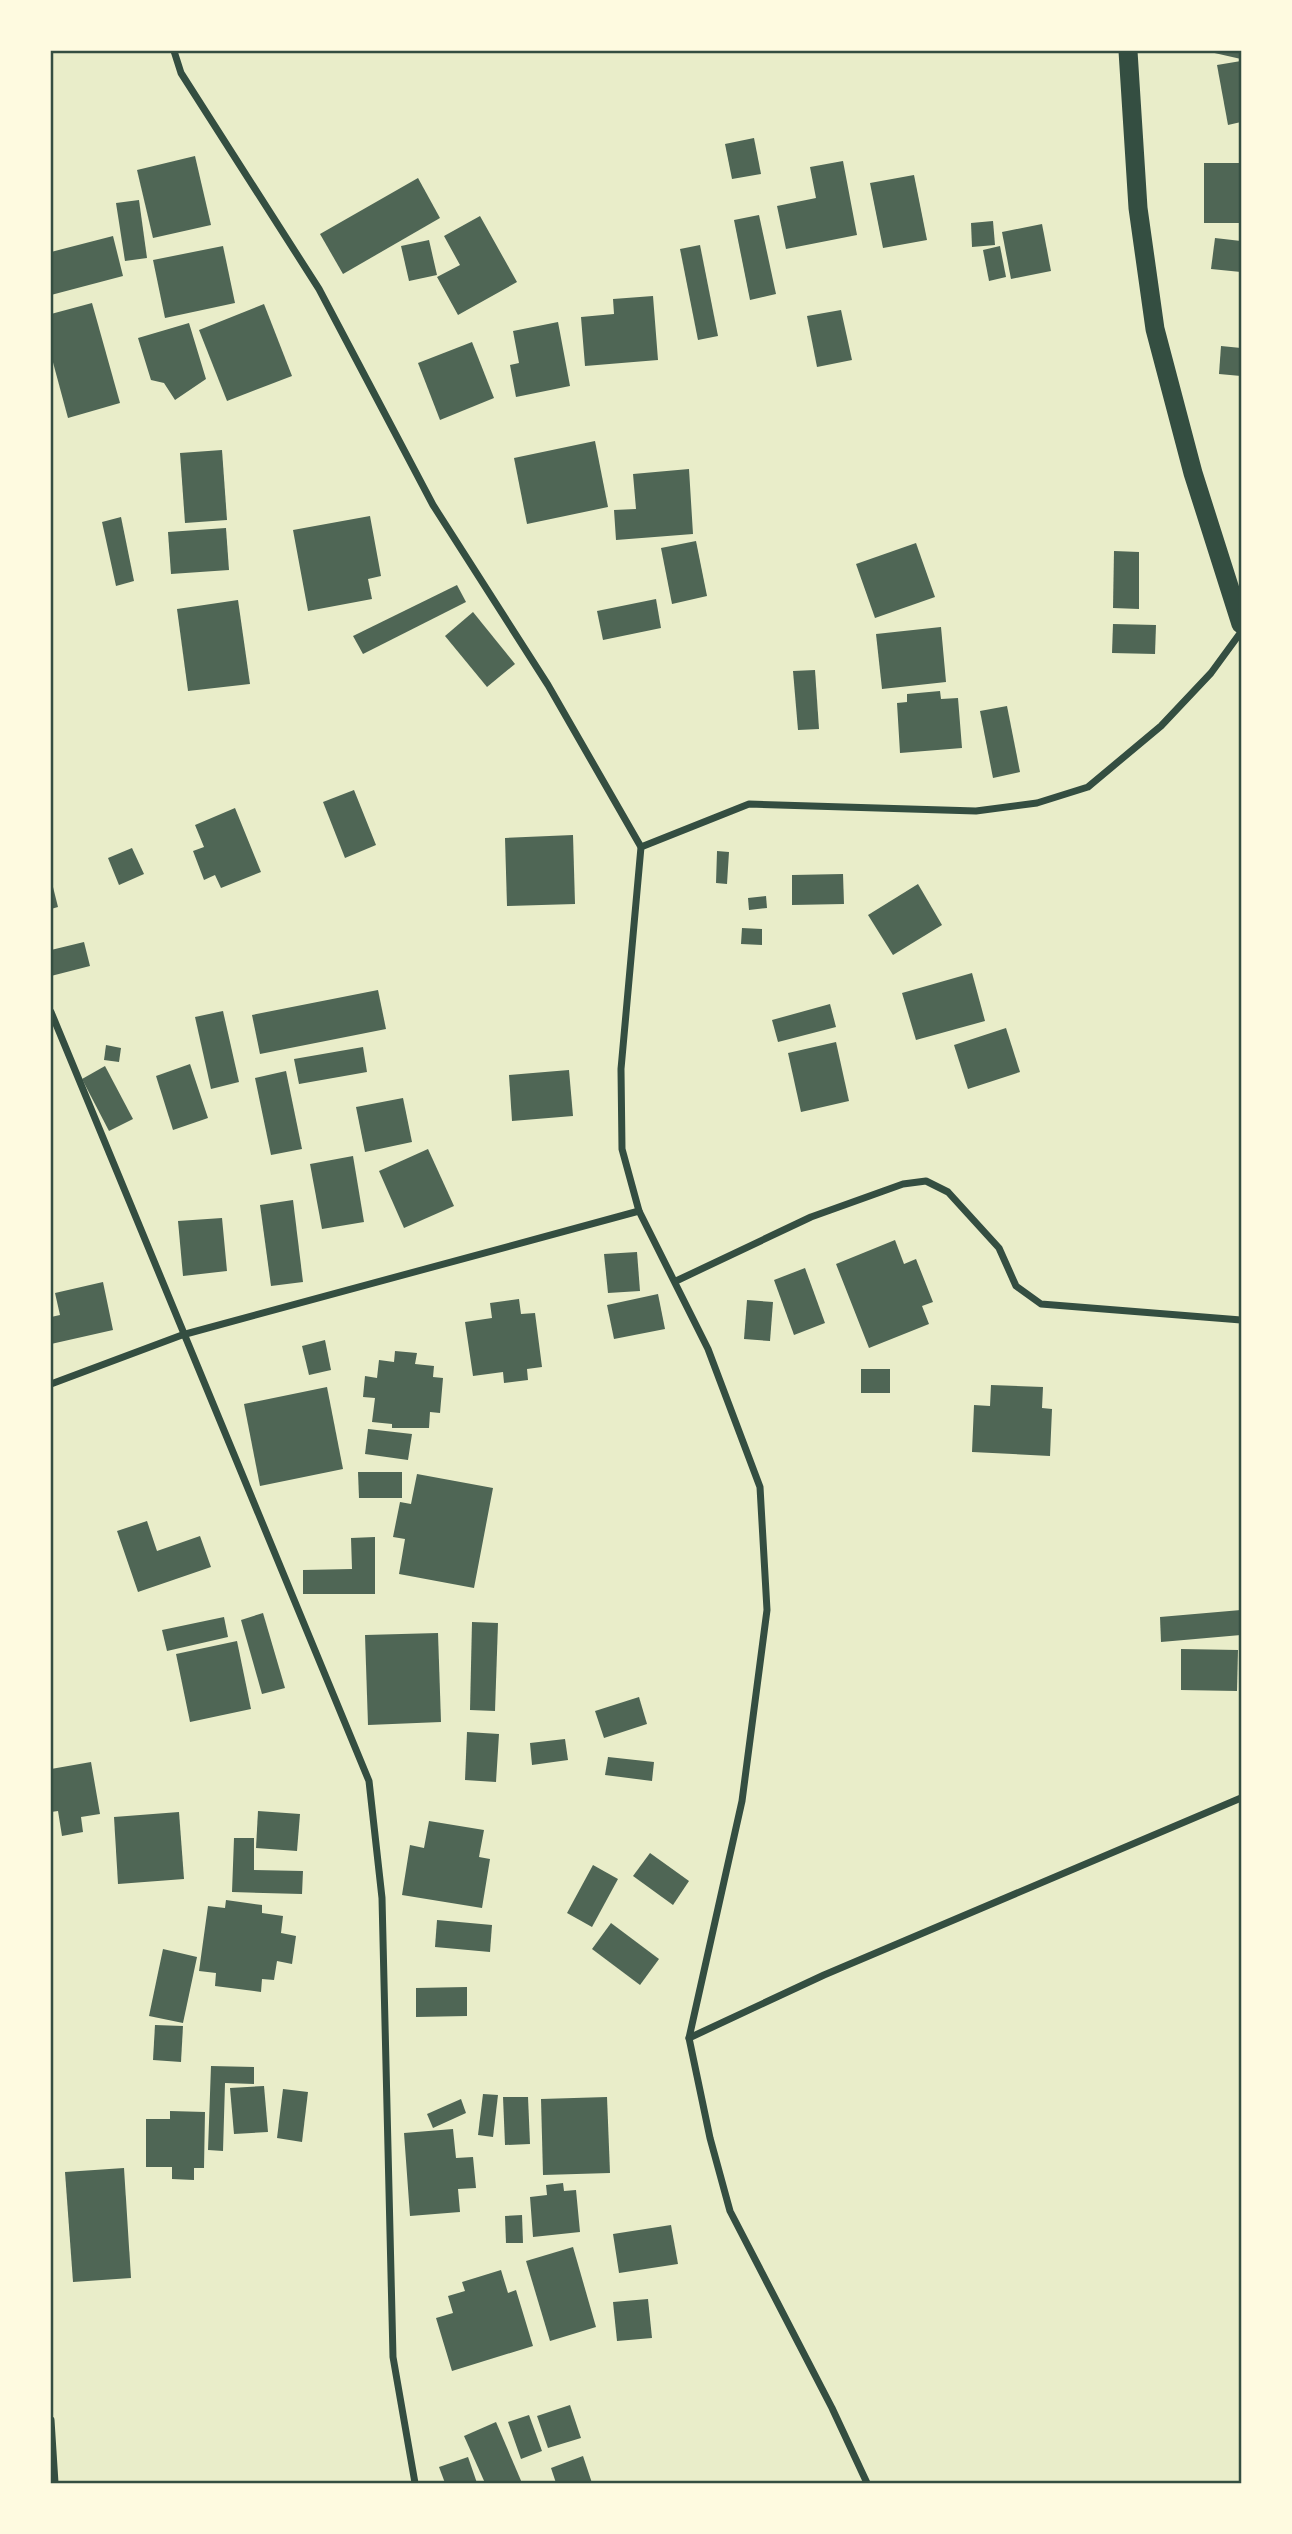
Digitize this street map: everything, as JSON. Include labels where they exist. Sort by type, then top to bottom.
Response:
[{"type":"highway","points":[[1128,51],[1138,208],[1155,329],[1193,473],[1241,624]]},
{"type":"street","points":[[174,51],[181,74],[319,289],[433,505],[548,685],[641,847],[621,1069],[622,1149],[639,1211],[708,1349],[760,1487],[767,1610],[742,1801],[688,2038],[710,2138],[730,2211],[832,2408],[867,2483]]},
{"type":"street","points":[[641,847],[749,804],[976,811],[1037,803],[1088,787],[1161,726],[1211,673],[1241,632]]},
{"type":"street","points":[[51,1012],[369,1781],[382,1898],[393,2357],[415,2483]]},
{"type":"street","points":[[676,1281],[811,1217],[903,1184],[926,1181],[948,1192],[999,1248],[1016,1286],[1041,1304],[1241,1320]]},
{"type":"street","points":[[51,1384],[183,1335],[639,1211]]},
{"type":"street","points":[[688,2038],[824,1975],[1241,1798]]},
{"type":"street","points":[[51,2420],[55,2483]]},
{"type":"building","points":[[1241,51],[1241,59],[1210,52]]},
{"type":"building","points":[[1241,61],[1241,122],[1228,125],[1217,65]]},
{"type":"building","points":[[754,138],[761,174],[732,179],[725,144]]},
{"type":"building","points":[[195,156],[211,225],[153,238],[137,170]]},
{"type":"building","points":[[843,161],[857,235],[786,249],[777,206],[816,198],[810,167]]},
{"type":"building","points":[[1204,163],[1241,163],[1241,223],[1204,223]]},
{"type":"building","points":[[914,175],[927,240],[883,248],[870,183]]},
{"type":"building","points":[[418,178],[440,218],[343,274],[320,234]]},
{"type":"building","points":[[139,200],[147,258],[125,261],[116,203]]},
{"type":"building","points":[[759,215],[776,294],[750,300],[734,220]]},
{"type":"building","points":[[480,216],[517,282],[458,315],[437,277],[460,265],[444,236]]},
{"type":"building","points":[[993,221],[995,245],[972,247],[971,223]]},
{"type":"building","points":[[1042,224],[1051,271],[1011,279],[1002,232]]},
{"type":"building","points":[[113,236],[123,276],[51,295],[51,252]]},
{"type":"building","points":[[1215,238],[1241,241],[1241,272],[1211,269]]},
{"type":"building","points":[[429,240],[437,275],[409,281],[401,246]]},
{"type":"building","points":[[700,245],[718,336],[698,340],[680,249]]},
{"type":"building","points":[[223,246],[235,303],[165,318],[153,260]]},
{"type":"building","points":[[1000,246],[1006,277],[989,281],[983,250]]},
{"type":"building","points":[[653,296],[658,360],[585,366],[581,317],[614,314],[613,299]]},
{"type":"building","points":[[92,303],[120,403],[68,418],[51,355],[51,314]]},
{"type":"building","points":[[264,304],[292,376],[227,401],[199,330]]},
{"type":"building","points":[[841,310],[852,360],[817,367],[807,316]]},
{"type":"building","points":[[558,322],[570,386],[516,397],[510,365],[519,363],[513,331]]},
{"type":"building","points":[[189,323],[206,379],[175,400],[164,383],[151,380],[138,338]]},
{"type":"building","points":[[472,342],[494,398],[440,420],[418,363]]},
{"type":"building","points":[[1221,346],[1241,348],[1241,376],[1219,374]]},
{"type":"building","points":[[595,441],[608,507],[527,524],[514,458]]},
{"type":"building","points":[[222,450],[227,520],[185,523],[180,453]]},
{"type":"building","points":[[689,469],[693,534],[616,540],[614,510],[636,509],[633,474]]},
{"type":"building","points":[[370,516],[381,576],[368,579],[372,599],[308,611],[293,530]]},
{"type":"building","points":[[121,517],[134,581],[116,586],[102,522]]},
{"type":"building","points":[[226,528],[229,570],[171,574],[168,532]]},
{"type":"building","points":[[696,541],[707,596],[672,604],[661,548]]},
{"type":"building","points":[[916,543],[935,597],[875,618],[856,564]]},
{"type":"building","points":[[1114,551],[1139,552],[1139,609],[1113,608]]},
{"type":"building","points":[[457,585],[466,602],[363,654],[353,636]]},
{"type":"building","points":[[656,599],[661,628],[603,640],[597,611]]},
{"type":"building","points":[[238,600],[250,684],[188,691],[177,609]]},
{"type":"building","points":[[473,612],[515,664],[487,687],[445,636]]},
{"type":"building","points":[[1113,624],[1156,625],[1155,654],[1112,653]]},
{"type":"building","points":[[941,627],[946,682],[882,689],[876,634]]},
{"type":"building","points":[[815,670],[819,729],[798,730],[793,671]]},
{"type":"building","points":[[940,691],[941,699],[958,698],[962,748],[900,753],[897,703],[907,702],[907,694]]},
{"type":"building","points":[[1007,706],[1020,772],[993,778],[980,711]]},
{"type":"building","points":[[354,790],[376,845],[345,858],[323,802]]},
{"type":"building","points":[[235,808],[261,872],[221,888],[215,875],[204,880],[193,851],[204,847],[195,825]]},
{"type":"building","points":[[573,835],[575,904],[507,906],[505,838]]},
{"type":"building","points":[[132,848],[144,874],[119,885],[108,858]]},
{"type":"building","points":[[717,851],[729,852],[727,884],[716,883]]},
{"type":"building","points":[[843,874],[844,904],[792,905],[792,875]]},
{"type":"building","points":[[51,879],[58,907],[51,909]]},
{"type":"building","points":[[918,884],[942,925],[893,955],[868,915]]},
{"type":"building","points":[[766,896],[767,908],[749,910],[748,898]]},
{"type":"building","points":[[742,928],[762,929],[762,945],[741,944]]},
{"type":"building","points":[[84,942],[90,966],[51,976],[51,950]]},
{"type":"building","points":[[972,973],[985,1021],[916,1040],[902,993]]},
{"type":"building","points":[[378,990],[386,1029],[260,1054],[252,1015]]},
{"type":"building","points":[[830,1004],[836,1027],[778,1042],[772,1020]]},
{"type":"building","points":[[223,1011],[239,1082],[211,1089],[195,1017]]},
{"type":"building","points":[[1006,1028],[1020,1072],[968,1089],[954,1045]]},
{"type":"building","points":[[836,1042],[849,1101],[801,1112],[788,1053]]},
{"type":"building","points":[[106,1045],[121,1048],[119,1062],[104,1060]]},
{"type":"building","points":[[363,1047],[367,1072],[299,1084],[294,1059]]},
{"type":"building","points":[[190,1064],[208,1118],[173,1130],[156,1076]]},
{"type":"building","points":[[105,1066],[133,1119],[109,1131],[82,1079]]},
{"type":"building","points":[[569,1070],[573,1116],[512,1121],[509,1075]]},
{"type":"building","points":[[286,1071],[302,1149],[271,1155],[255,1078]]},
{"type":"building","points":[[403,1098],[412,1142],[365,1152],[356,1107]]},
{"type":"building","points":[[428,1149],[454,1206],[404,1228],[379,1171]]},
{"type":"building","points":[[353,1156],[364,1222],[322,1229],[310,1164]]},
{"type":"building","points":[[293,1200],[303,1282],[271,1286],[260,1205]]},
{"type":"building","points":[[222,1218],[227,1271],[183,1276],[178,1221]]},
{"type":"building","points":[[895,1240],[904,1264],[916,1259],[933,1302],[922,1306],[929,1324],[869,1348],[836,1264]]},
{"type":"building","points":[[637,1252],[640,1291],[608,1293],[604,1254]]},
{"type":"building","points":[[805,1268],[825,1323],[794,1335],[774,1280]]},
{"type":"building","points":[[103,1282],[113,1330],[51,1344],[51,1317],[60,1315],[55,1293]]},
{"type":"building","points":[[658,1294],[665,1329],[614,1339],[607,1305]]},
{"type":"building","points":[[519,1299],[521,1314],[535,1313],[542,1367],[527,1369],[528,1380],[504,1383],[503,1372],[473,1376],[465,1322],[492,1318],[490,1303]]},
{"type":"building","points":[[747,1300],[773,1302],[770,1341],[744,1339]]},
{"type":"building","points":[[325,1340],[331,1370],[309,1375],[302,1346]]},
{"type":"building","points":[[395,1351],[417,1353],[415,1364],[434,1366],[433,1377],[443,1378],[440,1413],[430,1412],[429,1428],[392,1428],[392,1424],[372,1422],[375,1398],[363,1397],[365,1376],[377,1378],[379,1360],[394,1362]]},
{"type":"building","points":[[861,1369],[890,1369],[890,1393],[861,1393]]},
{"type":"building","points":[[991,1385],[1043,1387],[1042,1408],[1052,1409],[1050,1456],[972,1452],[974,1405],[990,1406]]},
{"type":"building","points":[[327,1387],[343,1469],[260,1486],[244,1404]]},
{"type":"building","points":[[368,1429],[412,1434],[408,1460],[365,1454]]},
{"type":"building","points":[[358,1472],[402,1472],[402,1498],[359,1498]]},
{"type":"building","points":[[417,1474],[493,1488],[474,1588],[399,1574],[405,1539],[393,1537],[400,1502],[411,1504]]},
{"type":"building","points":[[147,1521],[157,1551],[200,1536],[211,1567],[138,1592],[117,1531]]},
{"type":"building","points":[[375,1537],[375,1594],[303,1594],[303,1570],[352,1569],[351,1538]]},
{"type":"building","points":[[1241,1610],[1241,1635],[1161,1642],[1160,1617]]},
{"type":"building","points":[[263,1613],[285,1688],[262,1694],[241,1620]]},
{"type":"building","points":[[224,1617],[228,1637],[167,1651],[162,1630]]},
{"type":"building","points":[[472,1622],[498,1623],[495,1711],[470,1710]]},
{"type":"building","points":[[438,1633],[441,1722],[368,1725],[365,1635]]},
{"type":"building","points":[[237,1641],[251,1709],[190,1722],[176,1654]]},
{"type":"building","points":[[1181,1649],[1238,1650],[1237,1691],[1181,1690]]},
{"type":"building","points":[[639,1697],[647,1724],[604,1738],[595,1711]]},
{"type":"building","points":[[467,1732],[499,1734],[496,1782],[465,1780]]},
{"type":"building","points":[[565,1739],[568,1760],[532,1765],[530,1743]]},
{"type":"building","points":[[608,1757],[654,1762],[652,1781],[605,1775]]},
{"type":"building","points":[[91,1762],[100,1814],[81,1817],[83,1832],[62,1836],[58,1811],[51,1812],[51,1769]]},
{"type":"building","points":[[258,1811],[300,1814],[297,1851],[256,1848]]},
{"type":"building","points":[[179,1812],[184,1879],[118,1884],[114,1817]]},
{"type":"building","points":[[429,1821],[484,1830],[479,1857],[490,1859],[482,1908],[402,1895],[410,1845],[424,1848]]},
{"type":"building","points":[[234,1838],[254,1838],[254,1870],[303,1871],[302,1894],[232,1892]]},
{"type":"building","points":[[650,1853],[689,1881],[673,1905],[633,1876]]},
{"type":"building","points":[[593,1865],[618,1879],[592,1927],[567,1913]]},
{"type":"building","points":[[226,1900],[262,1905],[262,1913],[283,1916],[281,1933],[296,1936],[292,1964],[277,1961],[274,1980],[262,1979],[261,1992],[215,1986],[216,1973],[199,1971],[208,1906],[225,1908]]},
{"type":"building","points":[[437,1920],[492,1925],[490,1952],[435,1947]]},
{"type":"building","points":[[611,1923],[659,1959],[640,1985],[592,1949]]},
{"type":"building","points":[[163,1949],[197,1957],[183,2023],[149,2016]]},
{"type":"building","points":[[467,1987],[467,2016],[416,2017],[416,1988]]},
{"type":"building","points":[[155,2025],[183,2026],[181,2062],[153,2060]]},
{"type":"building","points":[[211,2066],[254,2067],[254,2084],[225,2083],[223,2151],[208,2150]]},
{"type":"building","points":[[264,2086],[268,2132],[234,2134],[230,2088]]},
{"type":"building","points":[[283,2089],[308,2092],[302,2142],[277,2138]]},
{"type":"building","points":[[483,2094],[498,2095],[493,2137],[478,2135]]},
{"type":"building","points":[[503,2097],[528,2097],[530,2144],[505,2145]]},
{"type":"building","points":[[607,2097],[610,2173],[543,2175],[541,2099]]},
{"type":"building","points":[[461,2099],[466,2113],[433,2128],[427,2114]]},
{"type":"building","points":[[170,2111],[205,2112],[204,2168],[194,2168],[194,2180],[172,2179],[172,2167],[146,2167],[146,2119],[170,2119]]},
{"type":"building","points":[[453,2129],[456,2158],[473,2157],[476,2188],[458,2189],[460,2212],[410,2216],[404,2133]]},
{"type":"building","points":[[124,2168],[131,2278],[73,2282],[65,2172]]},
{"type":"building","points":[[563,2183],[564,2191],[576,2190],[580,2232],[533,2237],[530,2197],[547,2195],[546,2185]]},
{"type":"building","points":[[522,2215],[523,2243],[506,2243],[505,2216]]},
{"type":"building","points":[[671,2225],[678,2264],[619,2273],[613,2234]]},
{"type":"building","points":[[573,2247],[596,2327],[550,2341],[526,2261]]},
{"type":"building","points":[[501,2270],[508,2293],[516,2290],[533,2346],[452,2371],[436,2318],[453,2313],[448,2296],[465,2291],[462,2282]]},
{"type":"building","points":[[648,2299],[652,2338],[617,2341],[613,2302]]},
{"type":"building","points":[[570,2405],[581,2438],[548,2448],[537,2416]]},
{"type":"building","points":[[529,2415],[542,2451],[521,2459],[508,2422]]},
{"type":"building","points":[[496,2422],[522,2483],[485,2483],[464,2436]]},
{"type":"building","points":[[583,2456],[592,2483],[556,2483],[551,2468]]},
{"type":"building","points":[[468,2457],[477,2483],[445,2483],[439,2467]]}]
